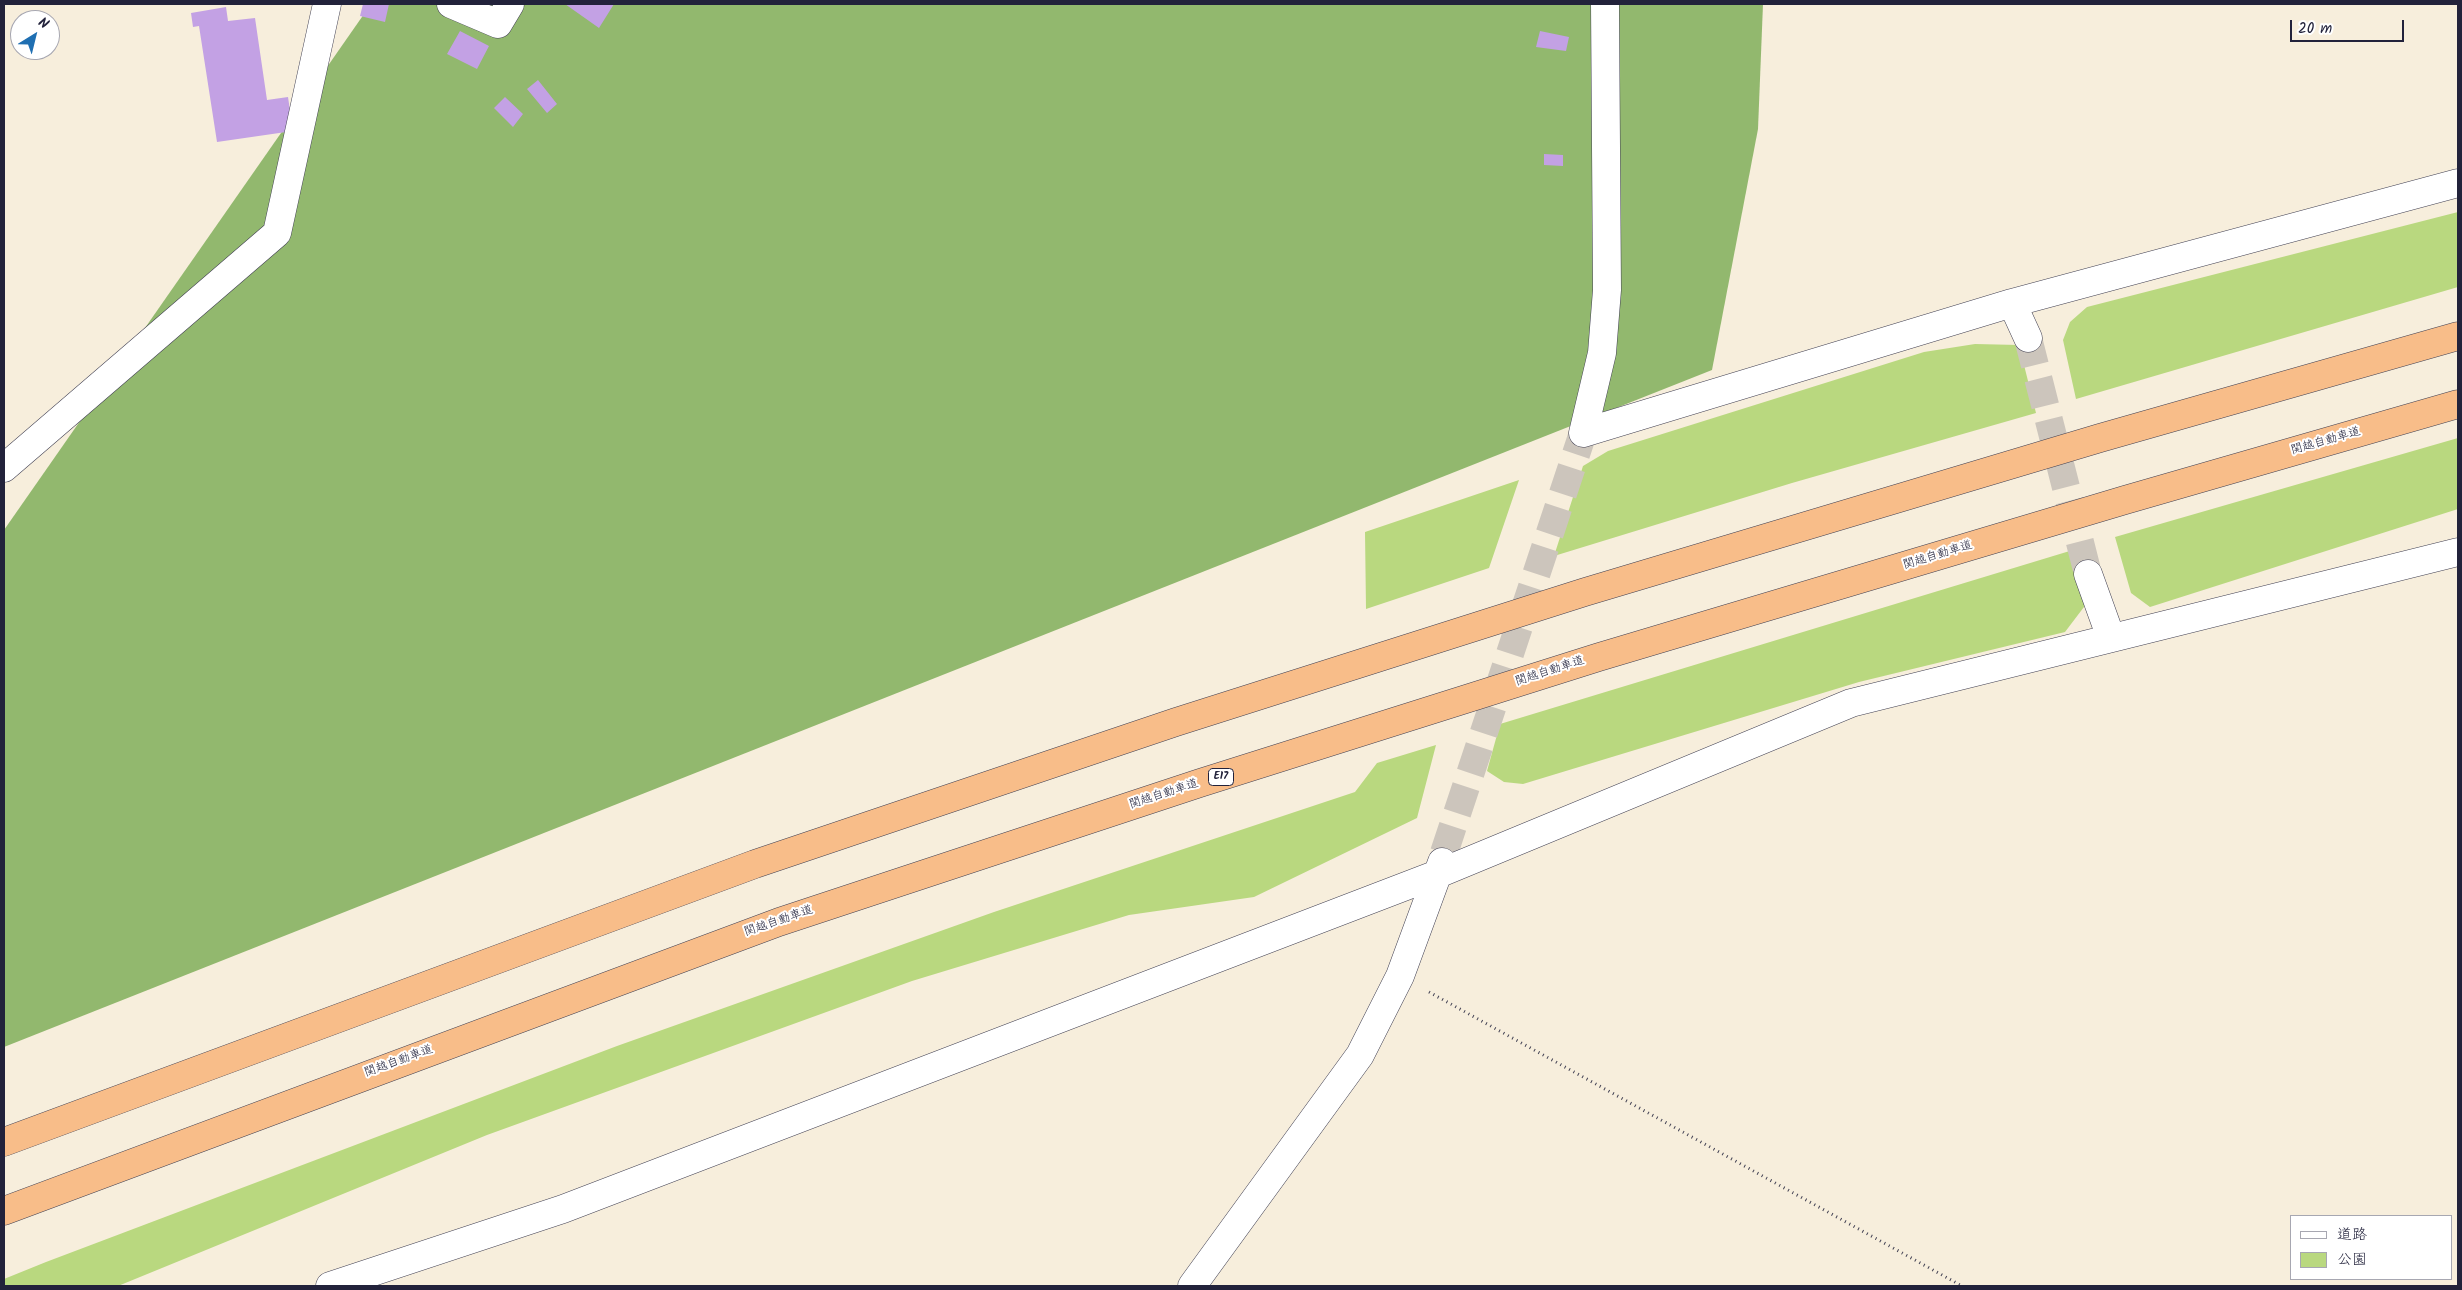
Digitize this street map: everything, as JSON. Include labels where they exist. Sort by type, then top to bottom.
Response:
[{"type":"highway","points":[[4,1142],[756,864],[1176,722],[1585,592],[2091,441],[2458,336]]},
{"type":"highway","name":"関越自動車道","points":[[4,1211],[770,925],[1013,845],[1599,657],[2115,503],[2458,404]]},
{"type":"street","points":[[4,468],[277,233],[327,4]]},
{"type":"street","points":[[451,4],[498,24],[510,4]]},
{"type":"street","points":[[1605,4],[1607,290],[1602,353],[1583,434],[2012,303],[2458,183]]},
{"type":"street","points":[[2012,303],[2028,338]]},
{"type":"street","points":[[330,1286],[563,1208],[1851,702],[2458,552]]},
{"type":"street","points":[[2088,574],[2111,638]]},
{"type":"street","points":[[1192,1286],[1360,1055],[1400,976],[1442,863]]},
{"type":"path","points":[[1400,976],[1962,1286]]},
{"type":"green space","points":[[371,4],[1763,4],[1758,129],[1712,370],[4,1047],[4,530]]},
{"type":"green space","points":[[2458,212],[2458,287],[2076,399],[2063,340],[2070,322],[2087,307]]},
{"type":"green space","points":[[1975,344],[2019,345],[2036,413],[1792,483],[1554,556],[1583,466],[1608,451],[1924,352]]},
{"type":"green space","points":[[2458,438],[2458,509],[2150,607],[2131,593],[2115,537]]},
{"type":"green space","points":[[1519,480],[1489,568],[1366,609],[1365,532]]},
{"type":"green space","points":[[2073,550],[2087,603],[2065,632],[1859,682],[1523,784],[1504,782],[1487,771],[1500,724]]},
{"type":"green space","points":[[1436,745],[1417,818],[1254,897],[1129,915],[912,981],[487,1135],[118,1286],[4,1286],[4,1279],[46,1262],[617,1046],[994,912],[1355,792],[1377,763]]},
{"type":"building","points":[[363,4],[389,4],[385,22],[360,16]]},
{"type":"building","points":[[565,4],[614,4],[599,28]]},
{"type":"building","points":[[226,7],[228,21],[255,18],[267,100],[288,97],[293,131],[217,142],[199,26],[193,27],[191,13]]},
{"type":"building","points":[[460,31],[489,46],[477,69],[447,54]]},
{"type":"building","points":[[1540,31],[1569,37],[1566,51],[1536,47]]},
{"type":"building","points":[[538,80],[557,104],[547,113],[527,89]]},
{"type":"building","points":[[505,97],[523,114],[513,127],[494,108]]},
{"type":"building","points":[[1544,154],[1563,155],[1563,166],[1544,165]]},
{"type":"tunnel","points":[[2028,338],[2088,574]]},
{"type":"tunnel","points":[[1444,853],[1583,433]]}]
